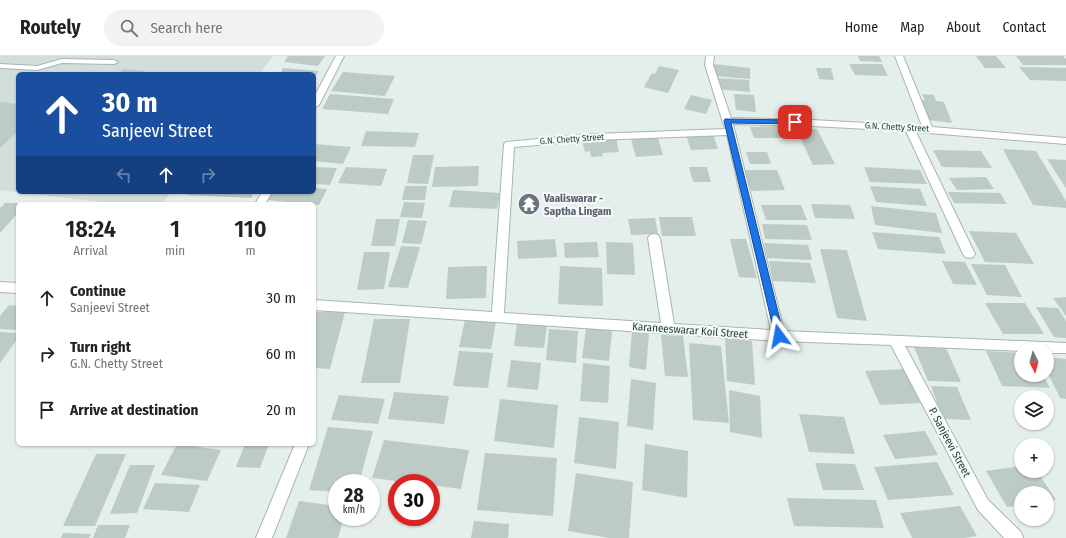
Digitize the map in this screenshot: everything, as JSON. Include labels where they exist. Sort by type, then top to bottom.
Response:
[{"type":"street","points":[[316,101],[340,56]]},
{"type":"street","points":[[710,56],[709,65],[731,132],[779,336]]},
{"type":"street","points":[[899,56],[928,129]]},
{"type":"street","name":"G.N. Chetty Street","points":[[727,121],[808,122],[928,129],[1066,141]]},
{"type":"street","points":[[909,128],[969,254]]},
{"type":"street","name":"G.N. Chetty Street","points":[[498,317],[509,144],[594,137],[731,132]]},
{"type":"street","points":[[654,238],[668,328]]},
{"type":"street","points":[[0,287],[16,288]]},
{"type":"street","name":"Karaneeswarar Koil Street","points":[[316,305],[779,336],[1066,348]]},
{"type":"street","name":"P. Sanjeevi Street","points":[[895,340],[983,505],[1015,538]]},
{"type":"street","points":[[264,538],[301,446]]},
{"type":"lane","points":[[0,66],[37,71],[62,61],[114,62]]},
{"type":"shaded area","points":[[0,56],[273,56],[261,72],[16,72],[16,192],[0,190]]},
{"type":"shaded area","points":[[34,194],[170,194],[164,202],[101,202]]},
{"type":"building","points":[[288,56],[325,56],[318,66],[284,62]]},
{"type":"building","points":[[858,56],[879,56],[882,62],[860,61]]},
{"type":"building","points":[[976,56],[996,56],[1006,68],[985,68]]},
{"type":"building","points":[[1016,56],[1063,56],[1066,59],[1066,65],[1023,65]]},
{"type":"building","points":[[714,64],[750,68],[750,79],[714,76]]},
{"type":"building","points":[[849,64],[882,64],[888,76],[855,75]]},
{"type":"building","points":[[659,66],[679,70],[668,93],[644,87],[652,73],[655,74]]},
{"type":"building","points":[[1019,67],[1066,68],[1066,81],[1030,80]]},
{"type":"building","points":[[283,68],[319,71],[316,76],[316,72],[281,72]]},
{"type":"building","points":[[816,68],[831,68],[834,80],[819,79]]},
{"type":"building","points":[[123,69],[145,71],[144,72],[120,72]]},
{"type":"building","points":[[343,72],[395,76],[385,96],[331,91]]},
{"type":"building","points":[[716,78],[749,80],[750,92],[717,89]]},
{"type":"building","points":[[330,94],[394,99],[388,114],[322,109]]},
{"type":"building","points":[[734,94],[754,95],[756,112],[736,110]]},
{"type":"building","points":[[922,94],[934,95],[936,101],[944,102],[952,123],[929,120],[921,100],[925,100]]},
{"type":"building","points":[[691,95],[712,100],[706,114],[684,109]]},
{"type":"building","points":[[0,102],[16,104],[16,133],[0,148]]},
{"type":"building","points":[[780,126],[785,138],[754,138],[750,127]]},
{"type":"building","points":[[796,129],[817,129],[835,164],[813,165]]},
{"type":"building","points":[[366,131],[419,133],[415,147],[361,146]]},
{"type":"building","points":[[713,134],[718,149],[691,150],[686,135]]},
{"type":"building","points":[[616,138],[619,152],[602,153],[603,156],[591,157],[590,151],[585,152],[582,140]]},
{"type":"building","points":[[658,138],[663,155],[636,157],[631,139]]},
{"type":"building","points":[[316,144],[351,147],[343,164],[316,161]]},
{"type":"building","points":[[1003,149],[1036,151],[1066,201],[1066,208],[1033,205]]},
{"type":"building","points":[[933,150],[981,151],[992,168],[942,167]]},
{"type":"building","points":[[746,152],[767,152],[771,164],[750,164]]},
{"type":"building","points":[[413,155],[434,155],[428,184],[407,183]]},
{"type":"building","points":[[1047,159],[1066,160],[1066,188]]},
{"type":"building","points":[[479,166],[478,186],[432,187],[435,167]]},
{"type":"building","points":[[316,167],[337,168],[330,185],[316,184]]},
{"type":"building","points":[[346,167],[387,169],[381,186],[338,183]]},
{"type":"building","points":[[689,167],[707,167],[711,182],[693,182]]},
{"type":"building","points":[[864,167],[920,170],[927,184],[870,182]]},
{"type":"building","points":[[744,170],[777,170],[785,190],[751,191]]},
{"type":"building","points":[[986,177],[994,189],[957,190],[949,178]]},
{"type":"building","points":[[405,186],[427,186],[425,200],[402,200]]},
{"type":"building","points":[[870,186],[920,189],[927,206],[876,202]]},
{"type":"building","points":[[316,188],[327,189],[319,205],[316,205],[316,202],[267,200],[271,194],[316,194]]},
{"type":"building","points":[[453,190],[500,193],[497,209],[449,207]]},
{"type":"building","points":[[948,192],[1000,193],[1007,204],[954,203]]},
{"type":"building","points":[[187,194],[253,194],[251,198]]},
{"type":"building","points":[[404,202],[425,203],[422,218],[400,217]]},
{"type":"building","points":[[5,203],[16,203],[16,215],[0,233],[0,208]]},
{"type":"building","points":[[811,204],[850,205],[855,219],[815,218]]},
{"type":"building","points":[[761,205],[801,205],[807,220],[766,220]]},
{"type":"building","points":[[871,206],[936,213],[942,233],[875,225]]},
{"type":"building","points":[[659,217],[692,217],[696,236],[662,236]]},
{"type":"building","points":[[655,218],[658,234],[631,235],[628,219]]},
{"type":"building","points":[[376,219],[400,219],[395,246],[371,246]]},
{"type":"building","points":[[408,220],[427,221],[421,244],[402,243]]},
{"type":"building","points":[[762,224],[807,225],[812,240],[765,239]]},
{"type":"building","points":[[969,231],[1016,233],[1034,264],[985,262]]},
{"type":"building","points":[[872,232],[939,237],[946,254],[878,249]]},
{"type":"building","points":[[555,239],[557,257],[518,259],[517,241]]},
{"type":"building","points":[[730,239],[746,239],[757,278],[739,277]]},
{"type":"building","points":[[597,242],[599,257],[565,258],[564,243]]},
{"type":"building","points":[[606,242],[633,243],[635,275],[607,274]]},
{"type":"building","points":[[764,243],[808,245],[812,260],[767,258]]},
{"type":"building","points":[[401,246],[420,247],[408,288],[388,287]]},
{"type":"building","points":[[820,249],[847,250],[867,321],[837,318]]},
{"type":"building","points":[[364,252],[390,252],[384,289],[357,290]]},
{"type":"building","points":[[769,261],[810,263],[816,283],[773,281]]},
{"type":"building","points":[[942,261],[965,262],[977,285],[953,284]]},
{"type":"building","points":[[971,264],[1005,265],[1022,297],[987,295]]},
{"type":"building","points":[[487,266],[486,298],[446,299],[448,267]]},
{"type":"building","points":[[560,266],[602,268],[603,306],[558,304]]},
{"type":"building","points":[[1066,297],[1066,316],[1053,298]]},
{"type":"building","points":[[985,303],[1025,303],[1044,334],[1003,334]]},
{"type":"building","points":[[9,305],[16,306],[16,330],[0,329],[0,316]]},
{"type":"building","points":[[1036,307],[1058,308],[1066,321],[1066,338],[1054,337]]},
{"type":"building","points":[[316,312],[345,312],[330,369],[316,368]]},
{"type":"building","points":[[374,319],[410,319],[400,383],[361,383]]},
{"type":"building","points":[[465,320],[496,322],[491,349],[459,347]]},
{"type":"building","points":[[517,322],[547,325],[544,348],[514,346]]},
{"type":"building","points":[[586,328],[612,331],[609,361],[582,358]]},
{"type":"building","points":[[549,329],[578,331],[576,363],[546,360]]},
{"type":"building","points":[[632,331],[649,333],[646,370],[629,367]]},
{"type":"building","points":[[0,332],[16,333],[16,341],[0,363]]},
{"type":"building","points":[[661,335],[683,336],[688,377],[665,376]]},
{"type":"building","points":[[725,337],[752,341],[755,385],[727,381]]},
{"type":"building","points":[[689,343],[721,346],[729,423],[693,420]]},
{"type":"building","points":[[914,347],[946,348],[961,382],[928,381]]},
{"type":"building","points":[[459,351],[493,353],[488,388],[453,386]]},
{"type":"building","points":[[986,351],[1014,353],[1014,382],[1047,382],[1050,388],[1002,386]]},
{"type":"building","points":[[1054,358],[1066,359],[1066,399],[1060,398],[1052,382],[1054,382]]},
{"type":"building","points":[[511,360],[541,363],[538,390],[507,387]]},
{"type":"building","points":[[583,363],[610,366],[608,403],[580,401]]},
{"type":"building","points":[[905,369],[921,403],[880,405],[865,371]]},
{"type":"building","points":[[631,379],[656,383],[653,430],[627,426]]},
{"type":"building","points":[[931,386],[957,387],[971,420],[943,419]]},
{"type":"building","points":[[729,390],[760,396],[762,438],[730,432]]},
{"type":"building","points":[[394,392],[449,396],[444,424],[388,419]]},
{"type":"building","points":[[339,395],[385,399],[378,424],[331,420]]},
{"type":"building","points":[[500,399],[558,405],[554,448],[494,441]]},
{"type":"building","points":[[799,414],[844,417],[855,454],[809,452]]},
{"type":"building","points":[[579,417],[619,422],[616,469],[574,463]]},
{"type":"building","points":[[328,427],[373,431],[361,474],[328,474],[328,491],[309,490]]},
{"type":"building","points":[[925,431],[938,455],[895,459],[883,435]]},
{"type":"building","points":[[384,440],[469,450],[461,489],[440,486],[440,474],[388,474],[388,480],[380,479],[380,474],[373,474]]},
{"type":"building","points":[[645,444],[688,451],[687,498],[642,490]]},
{"type":"building","points":[[176,446],[192,446],[221,450],[207,481],[161,475]]},
{"type":"building","points":[[244,446],[268,446],[260,468],[236,467]]},
{"type":"building","points":[[485,453],[557,458],[553,516],[477,510]]},
{"type":"building","points":[[96,454],[126,454],[95,526],[63,526]]},
{"type":"building","points":[[937,462],[954,495],[888,500],[874,467]]},
{"type":"building","points":[[815,463],[855,464],[864,490],[823,490]]},
{"type":"building","points":[[130,465],[155,465],[137,513],[110,514]]},
{"type":"building","points":[[1014,467],[1014,478],[1042,478],[1047,486],[1014,486],[1014,506],[1007,507],[986,471]]},
{"type":"building","points":[[576,473],[633,482],[629,538],[609,538],[568,531]]},
{"type":"building","points":[[155,483],[200,485],[189,512],[143,509]]},
{"type":"building","points":[[787,498],[876,500],[884,528],[794,526]]},
{"type":"building","points":[[299,501],[328,505],[328,526],[341,526],[338,538],[286,538]]},
{"type":"building","points":[[960,506],[977,536],[963,538],[912,538],[900,513]]},
{"type":"building","points":[[474,521],[509,524],[508,538],[471,538]]},
{"type":"building","points":[[98,525],[130,525],[125,538],[93,538]]},
{"type":"building","points":[[63,533],[91,534],[89,538],[61,538]]},
{"type":"place","name":"Vaaliswarar - Saptha Lingam","points":[[529,204]]},
{"type":"route","points":[[779,336],[731,132],[727,121],[795,122]]}]
